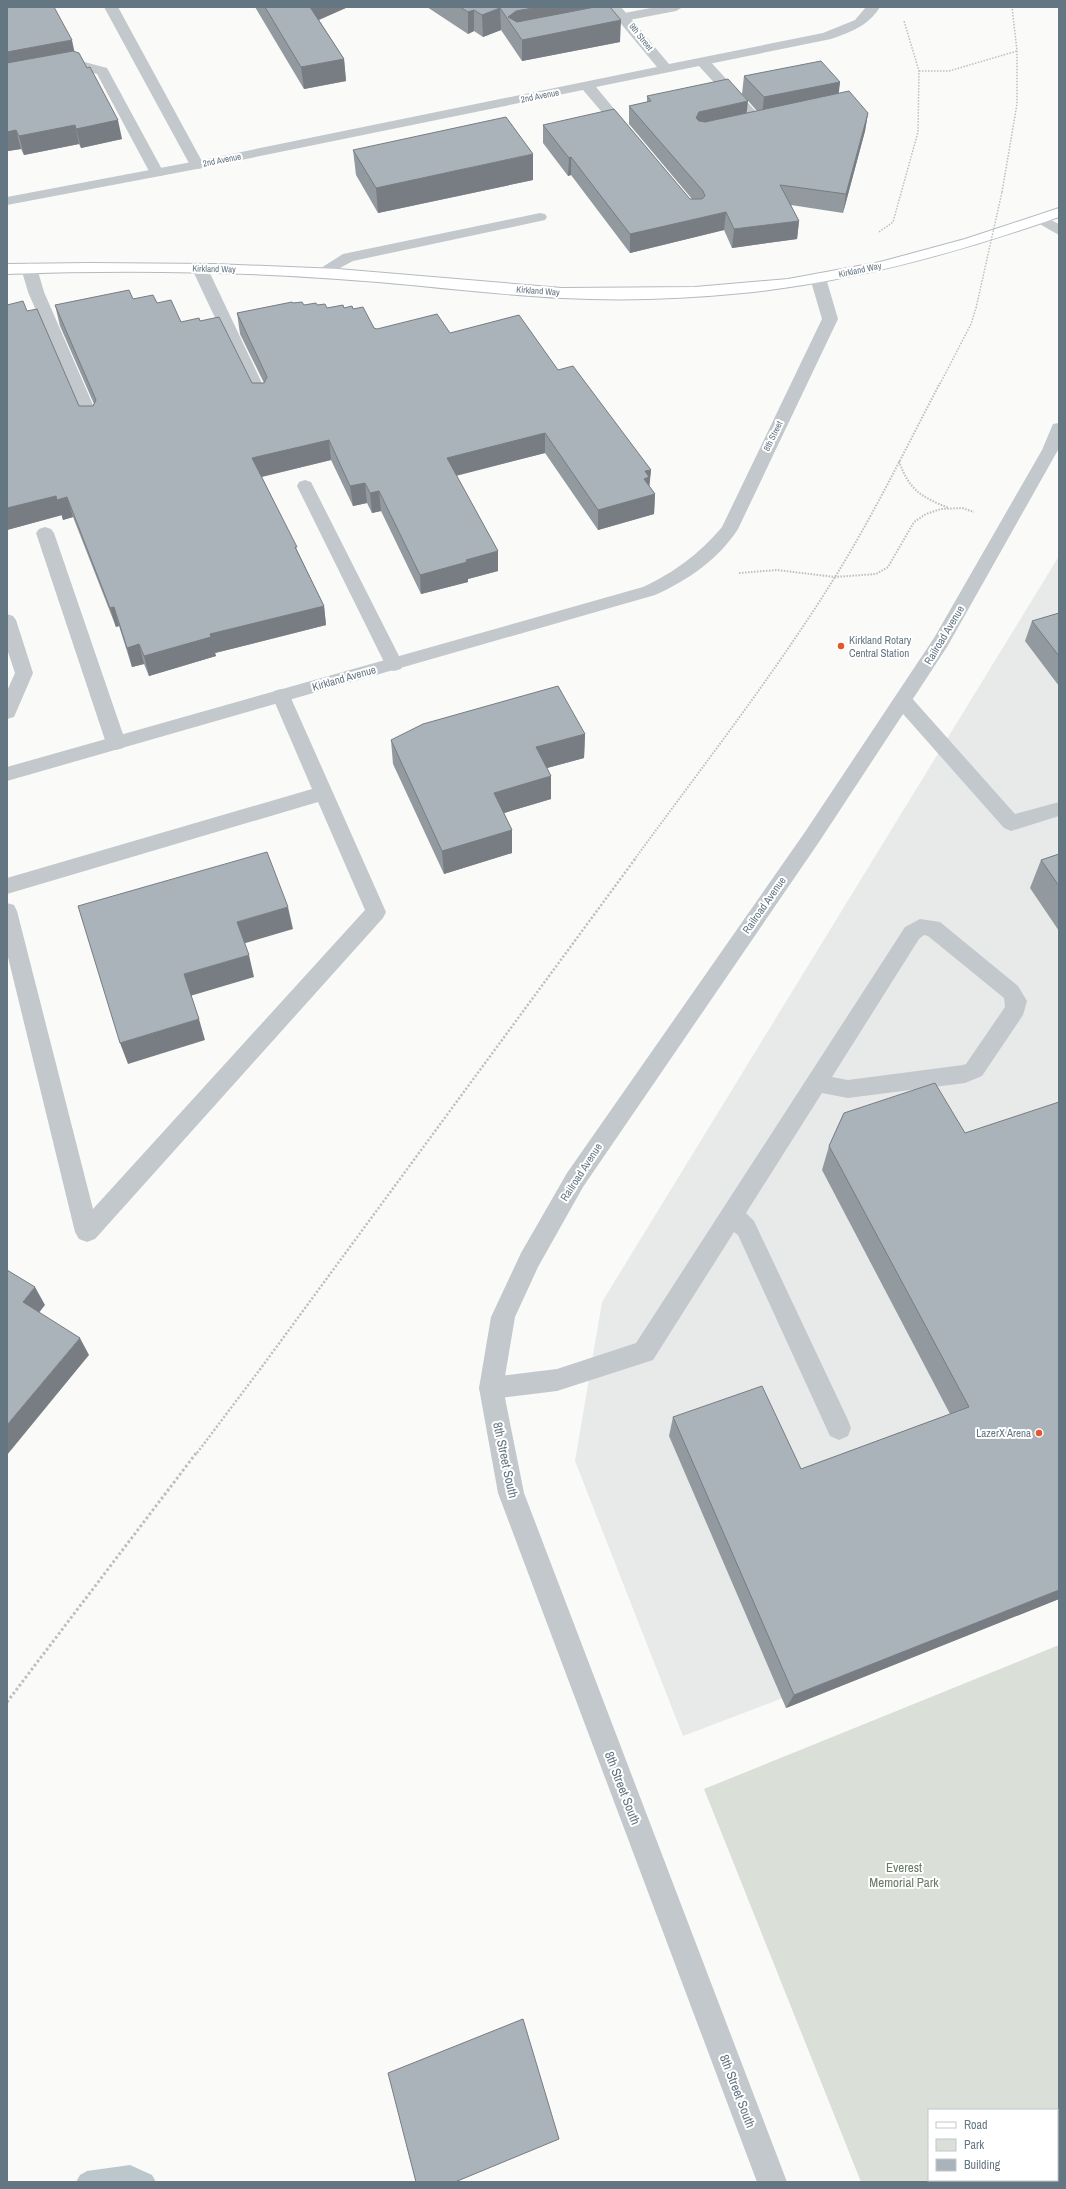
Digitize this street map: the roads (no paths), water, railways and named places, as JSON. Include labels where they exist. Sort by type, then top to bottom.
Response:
[{"type":"main road","name":"Kirkland Way","points":[[7,268],[200,268],[321,274],[563,293],[695,292],[758,287],[818,278],[880,265],[1000,234],[1059,212]]},
{"type":"street","name":"2nd Avenue","points":[[111,7],[196,166]]},
{"type":"street","name":"9th Street","points":[[614,7],[624,16],[667,70]]},
{"type":"street","points":[[585,24],[676,7]]},
{"type":"street","name":"2nd Avenue","points":[[7,201],[196,166],[826,36],[848,29],[869,17],[873,7]]},
{"type":"street","points":[[703,62],[758,122]]},
{"type":"street","points":[[7,77],[78,64],[102,71],[157,173]]},
{"type":"street","points":[[587,86],[639,146]]},
{"type":"street","points":[[744,125],[787,116]]},
{"type":"street","points":[[321,274],[348,257],[540,217]]},
{"type":"street","points":[[1041,219],[1059,231]]},
{"type":"street","points":[[29,268],[36,292],[92,421]]},
{"type":"street","points":[[200,268],[261,398]]},
{"type":"street","name":"8th Street","points":[[680,577],[710,554],[729,529],[830,319],[818,278]]},
{"type":"street","name":"Railroad Avenue","points":[[491,1388],[503,1317],[530,1260],[575,1180],[812,837],[941,642],[1055,451],[1059,428]]},
{"type":"street","points":[[305,486],[394,664]]},
{"type":"street","points":[[45,533],[116,743]]},
{"type":"street","name":"Kirkland Avenue","points":[[7,774],[649,591],[680,577]]},
{"type":"street","points":[[7,620],[24,673],[7,712]]},
{"type":"street","points":[[7,911],[87,1232],[376,912],[281,696]]},
{"type":"street","points":[[903,701],[1011,823],[1059,810]]},
{"type":"street","points":[[7,886],[324,793]]},
{"type":"street","points":[[491,1388],[557,1380],[644,1352],[732,1215],[816,1083],[912,933],[920,927],[933,928],[1011,992],[1016,1001],[1016,1009],[980,1065],[974,1070],[965,1074],[848,1089],[816,1083]]},
{"type":"street","points":[[732,1215],[746,1228],[839,1428]]},
{"type":"street","name":"8th Street South","points":[[491,1388],[511,1492],[772,2182]]},
{"type":"waterway","points":[[87,2182],[130,2176],[145,2182]]},
{"type":"place","name":"Kirkland Rotary Central Station","points":[[841,646]]},
{"type":"place","name":"LazerX Arena","points":[[1039,1433]]},
{"type":"park label","name":"Everest Memorial Park","points":[[904,1874]]}]
